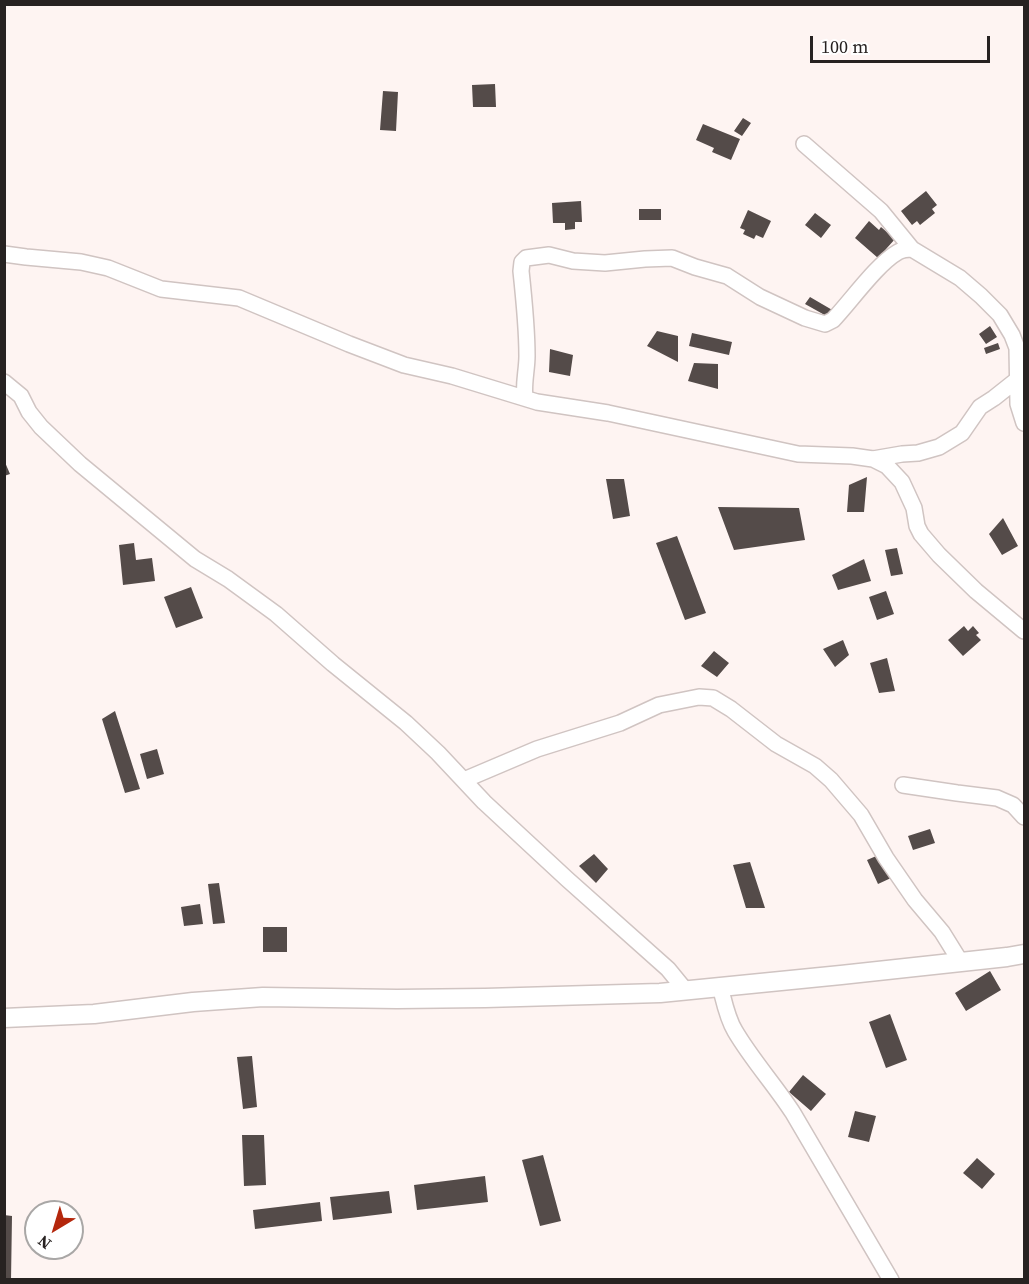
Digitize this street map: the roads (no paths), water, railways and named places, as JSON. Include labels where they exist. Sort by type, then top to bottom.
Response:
[{"type":"street","points":[[804,144],[881,211],[912,249],[960,278],[1000,315],[1017,348],[1021,377],[1018,404],[1024,423]]},
{"type":"street","points":[[525,398],[523,387],[527,361],[527,325],[521,271],[522,262],[526,258],[549,255],[573,261],[605,263],[672,258],[727,276],[760,297],[805,318],[825,324],[834,320],[876,270],[896,253],[904,249],[912,249]]},
{"type":"street","points":[[4,254],[81,262],[108,268],[161,289],[239,298],[404,365],[452,376],[537,402],[608,413],[798,454],[873,459],[918,453],[939,447],[962,433],[980,407],[1021,377]]},
{"type":"street","points":[[4,382],[21,396],[29,412],[41,427],[80,464],[195,559],[228,579],[276,614],[406,723],[484,802],[668,969],[686,991]]},
{"type":"street","points":[[873,459],[886,466],[902,482],[914,508],[921,534],[939,555],[976,591],[1024,631]]},
{"type":"street","points":[[464,780],[537,749],[620,723],[659,705],[699,697],[713,698],[776,744],[815,766],[831,780],[861,815],[892,867],[915,900],[942,932],[960,961]]},
{"type":"street","points":[[903,785],[997,798],[1013,805],[1024,817]]},
{"type":"street","points":[[4,1018],[94,1014],[193,1002],[263,997],[485,998],[686,991],[1024,954]]},
{"type":"street","points":[[720,986],[734,1029],[793,1113],[891,1280]]}]
